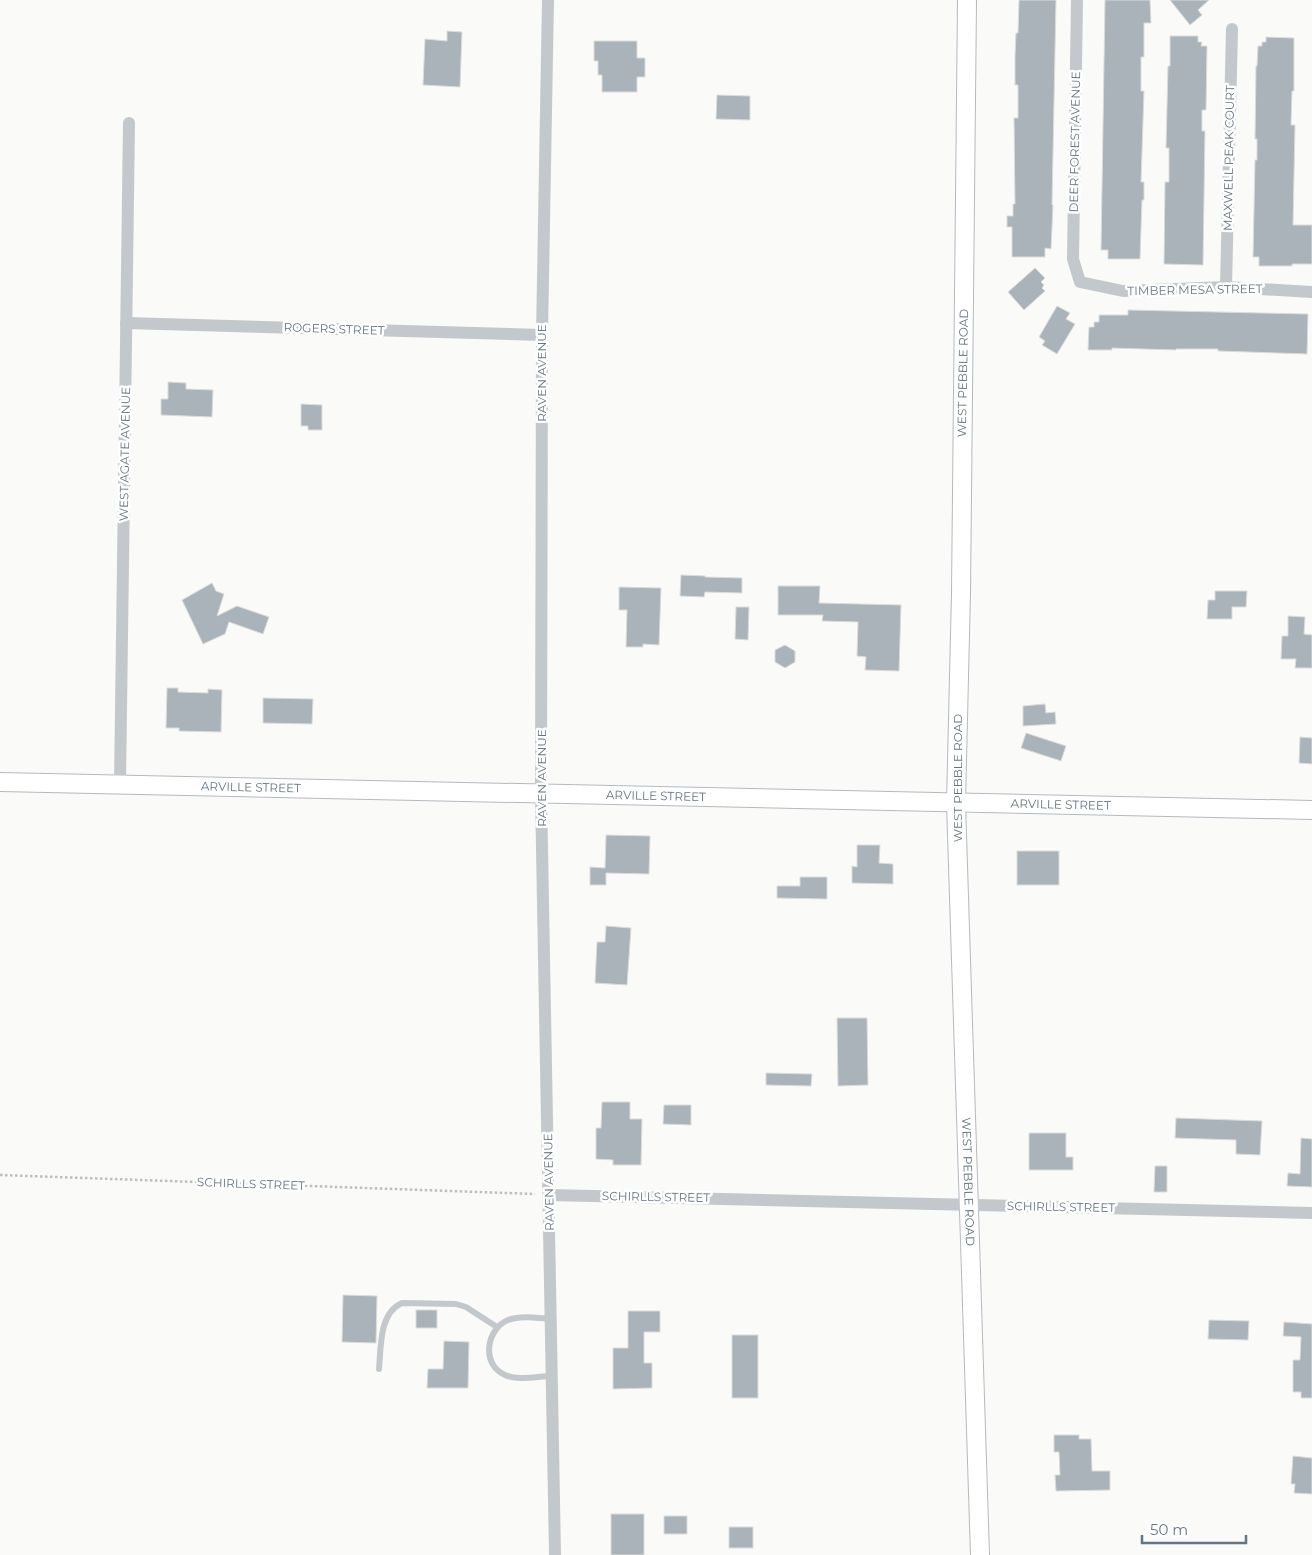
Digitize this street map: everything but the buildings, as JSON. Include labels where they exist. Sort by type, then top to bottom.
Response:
[{"type":"street","name":"RAVEN AVENUE","points":[[548,0],[542,335],[541,794],[555,1555]]},
{"type":"street","name":"WEST PEBBLE ROAD","points":[[967,0],[961,593],[956,803],[980,1555]]},
{"type":"street","name":"DEER FOREST AVENUE","points":[[1077,0],[1073,259],[1080,282]]},
{"type":"street","name":"MAXWELL PEAK COURT","points":[[1226,287],[1232,29]]},
{"type":"street","name":"WEST AGATE AVENUE","points":[[120,784],[129,123]]},
{"type":"street","name":"TIMBER MESA STREET","points":[[1080,282],[1123,291],[1226,287],[1312,292]]},
{"type":"street","name":"ROGERS STREET","points":[[126,323],[542,335]]},
{"type":"street","name":"ARVILLE STREET","points":[[0,782],[1312,810]]},
{"type":"street","name":"SCHIRLLS STREET","points":[[549,1194],[1312,1213]]},
{"type":"lane","points":[[379,1369],[381,1338],[385,1324],[390,1312],[402,1303],[456,1304],[472,1310],[497,1327]]},
{"type":"lane","points":[[551,1319],[512,1319],[497,1327],[491,1335],[489,1352],[493,1364],[498,1371],[506,1376],[515,1378],[552,1376]]},
{"type":"path","name":"SCHIRLLS STREET","points":[[0,1175],[549,1194]]}]
